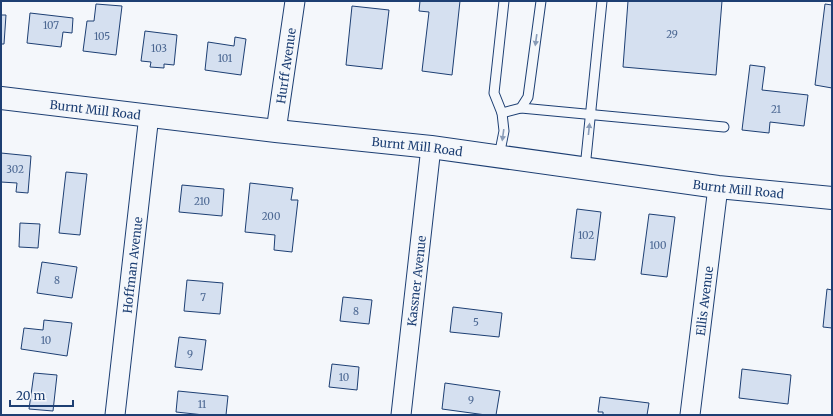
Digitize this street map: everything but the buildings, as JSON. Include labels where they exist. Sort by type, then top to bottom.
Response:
[{"type":"main road","name":"Burnt Mill Road","points":[[1,98],[276,131],[431,147],[718,186],[832,198]]},
{"type":"street","name":"Hurff Avenue","points":[[276,131],[295,1]]},
{"type":"street","name":"Hoffman Avenue","points":[[115,415],[149,115]]},
{"type":"street","name":"Kassner Avenue","points":[[401,415],[431,147]]},
{"type":"street","name":"Ellis Avenue","points":[[690,415],[718,186]]},
{"type":"lane","points":[[499,156],[504,131],[502,113],[494,93],[504,1]]},
{"type":"lane","points":[[521,108],[528,97],[541,1]]},
{"type":"lane","points":[[585,168],[602,1]]},
{"type":"lane","points":[[502,113],[521,108],[591,113],[724,126]]}]
